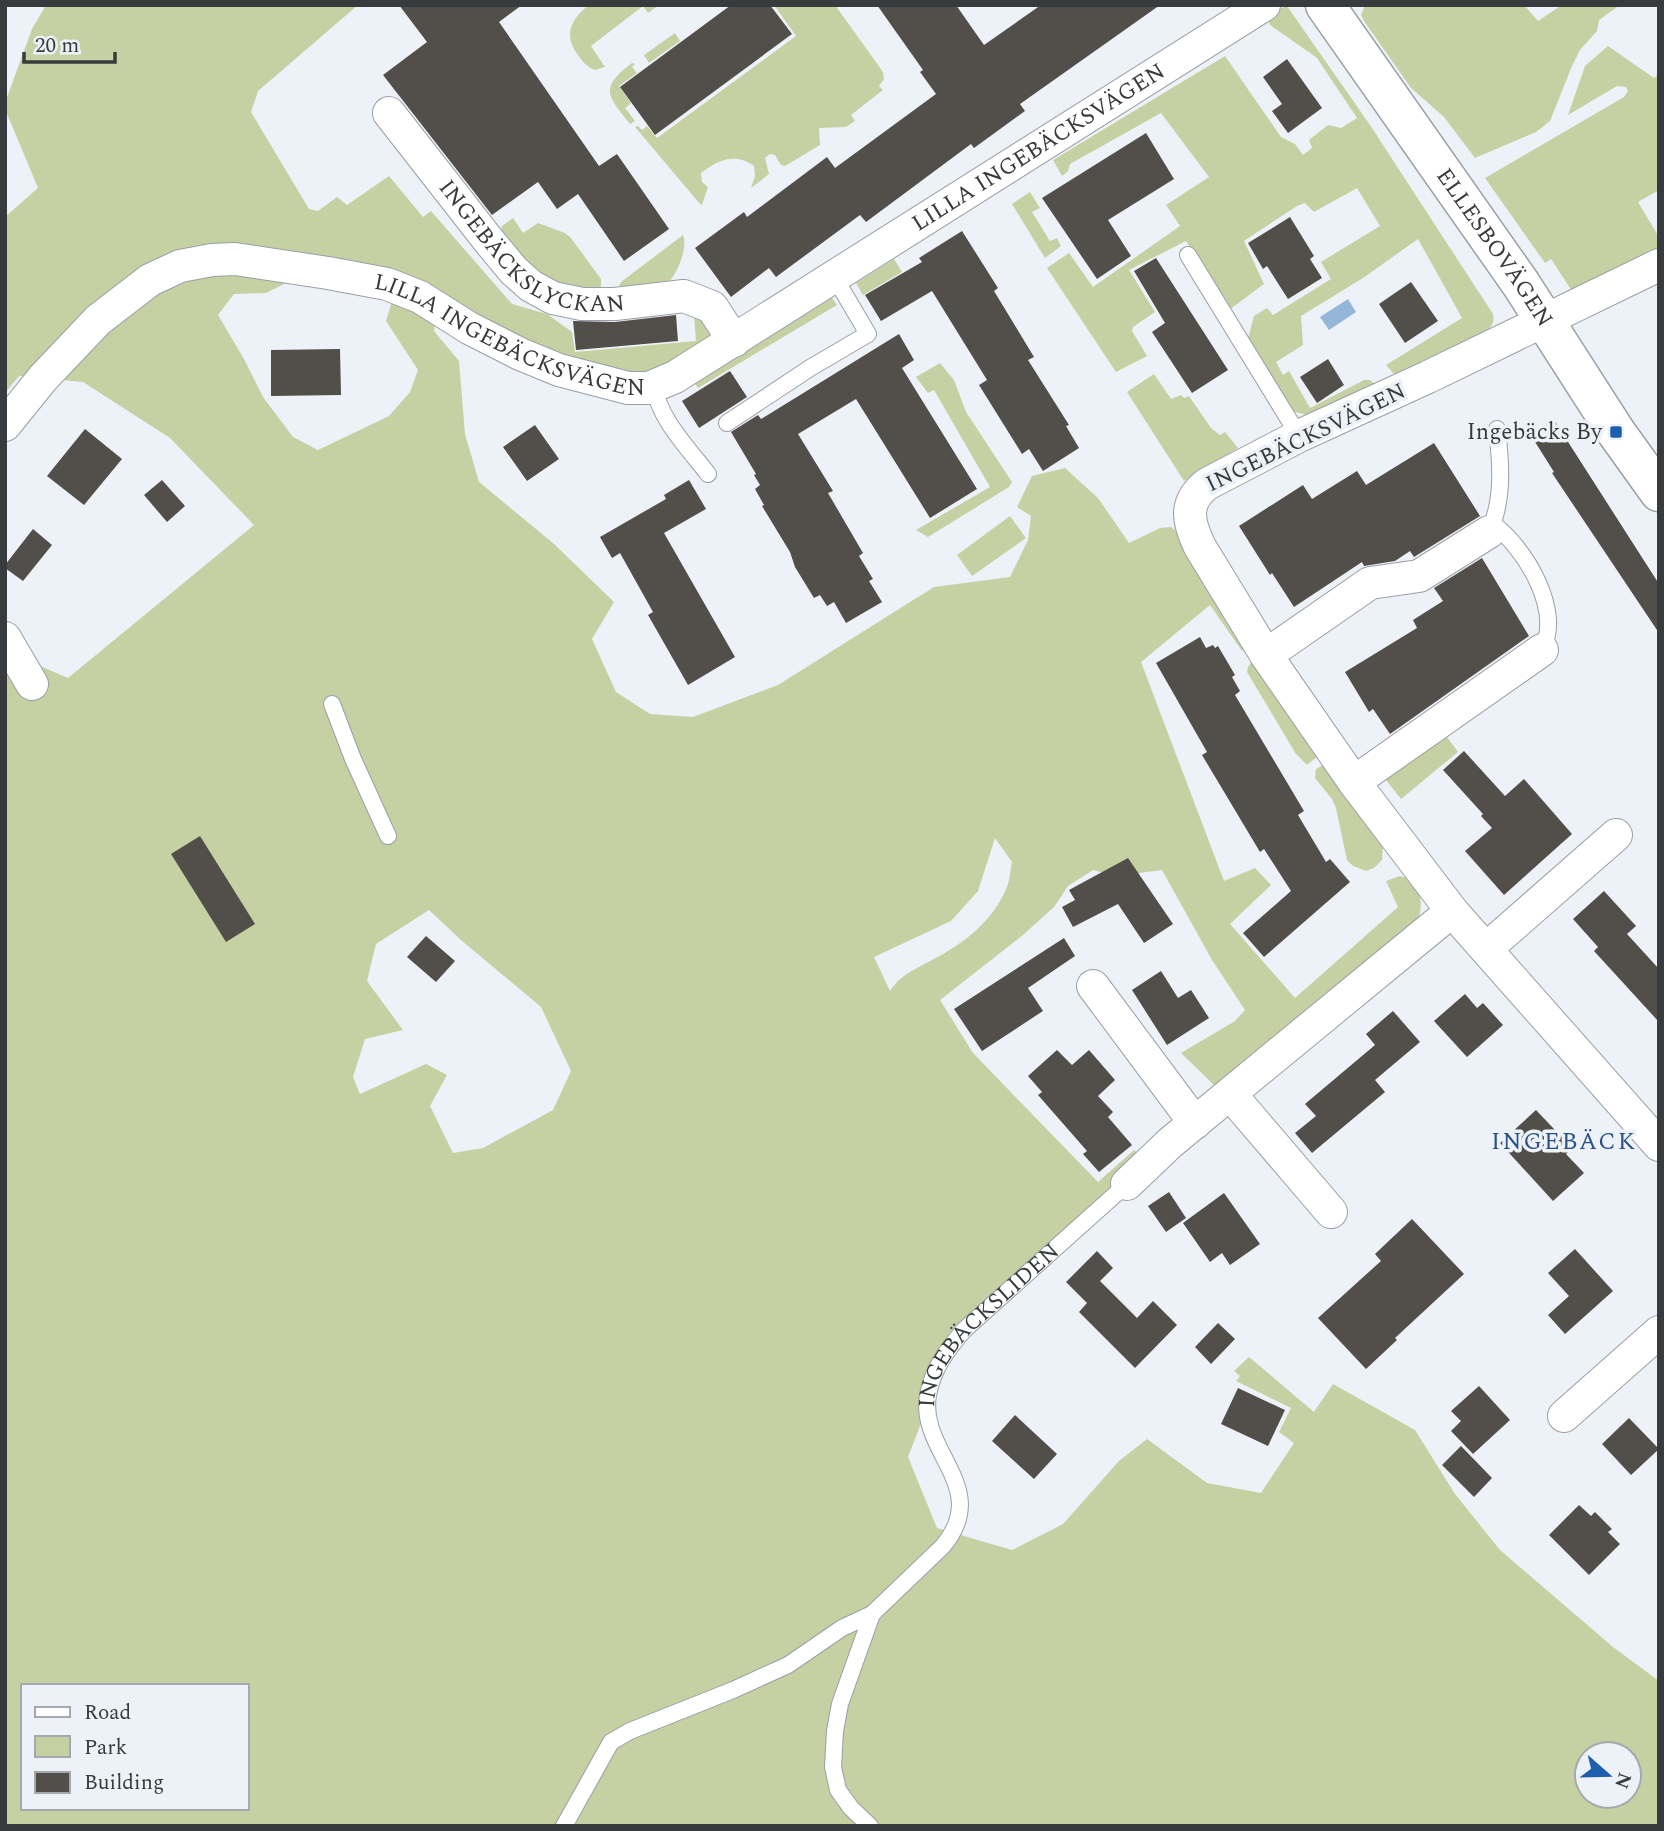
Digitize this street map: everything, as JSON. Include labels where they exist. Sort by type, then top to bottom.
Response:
[{"type":"main road","name":"ELLESBOVÄGEN","points":[[1325,5],[1521,284],[1616,432],[1656,482]]},
{"type":"street","name":"LILLA INGEBÄCKSVÄGEN","points":[[5,425],[43,378],[98,320],[150,280],[180,266],[212,260],[235,259],[328,272],[387,284],[421,297],[469,328],[559,370],[628,388],[654,386],[675,377],[835,278],[1264,5]]},
{"type":"street","name":"INGEBÄCKSLYCKAN","points":[[389,113],[497,251],[531,286],[553,298],[582,304],[615,304],[684,296],[712,307],[734,341]]},
{"type":"street","name":"INGEBÄCKSVÄGEN","points":[[1652,1123],[1452,911],[1354,782],[1266,656],[1200,547],[1193,533],[1190,506],[1195,493],[1207,484],[1299,436],[1544,322],[1659,265]]},
{"type":"street","points":[[1266,656],[1370,583],[1419,576],[1491,528]]},
{"type":"street","points":[[5,638],[32,684]]},
{"type":"street","points":[[1354,782],[1542,650]]},
{"type":"street","points":[[1486,949],[1616,835]]},
{"type":"street","name":"INGEBÄCKSLIDEN","points":[[1128,1184],[1166,1146],[1452,911]]},
{"type":"street","points":[[1093,986],[1195,1123]]},
{"type":"street","points":[[1231,1095],[1331,1212]]},
{"type":"street","points":[[1564,1416],[1659,1332]]},
{"type":"lane","points":[[1188,255],[1299,436]]},
{"type":"lane","points":[[727,423],[810,368],[868,334],[835,278]]},
{"type":"lane","points":[[654,386],[665,417],[708,474]]},
{"type":"lane","points":[[1497,429],[1501,485],[1491,528],[1505,533],[1517,546],[1543,594],[1547,608],[1547,640],[1542,650]]},
{"type":"lane","points":[[332,704],[353,759],[388,836]]},
{"type":"lane","name":"INGEBÄCKSLIDEN","points":[[870,1826],[851,1808],[838,1790],[833,1767],[835,1731],[841,1704],[872,1614],[943,1546],[960,1518],[958,1486],[933,1434],[928,1417],[928,1396],[943,1355],[964,1331],[1128,1184]]},
{"type":"lane","points":[[564,1826],[611,1742],[640,1726],[733,1690],[788,1665],[842,1628],[872,1614]]},
{"type":"green space","points":[[46,5],[358,5],[258,91],[251,112],[309,209],[318,211],[337,197],[347,205],[389,176],[423,217],[431,211],[512,304],[547,314],[572,332],[575,352],[696,341],[694,315],[703,318],[710,332],[709,338],[663,366],[628,374],[567,366],[438,297],[434,331],[459,361],[465,434],[479,482],[553,543],[614,602],[592,639],[616,692],[650,714],[693,717],[778,685],[934,587],[1010,577],[1028,540],[1031,516],[1017,507],[1032,476],[1065,468],[1098,498],[1129,543],[1160,528],[1171,527],[1177,532],[1244,649],[1242,651],[1210,605],[1141,662],[1224,881],[1255,868],[1271,885],[1230,924],[1295,998],[1398,907],[1386,881],[1400,876],[1410,879],[1420,899],[1418,921],[1219,1090],[1181,1053],[1235,1021],[1245,1010],[1212,960],[1162,870],[1116,876],[1093,870],[1068,886],[1054,907],[1023,935],[940,1000],[973,1053],[1098,1182],[1134,1150],[1140,1155],[1098,1200],[958,1328],[908,1457],[937,1528],[1012,1550],[1063,1524],[1119,1461],[1147,1439],[1207,1483],[1261,1493],[1294,1443],[1279,1432],[1291,1408],[1236,1381],[1240,1376],[1234,1371],[1249,1357],[1314,1412],[1333,1384],[1415,1430],[1455,1494],[1500,1550],[1613,1647],[1659,1681],[1659,1826],[5,1826],[5,651],[68,678],[254,525],[170,438],[83,382],[19,376],[5,393],[5,217],[38,188],[5,109],[32,29]],"holes":[[[310,271],[397,285],[386,321],[418,370],[410,392],[389,416],[318,450],[293,437],[263,397],[218,315],[234,294],[266,293]],[[995,838],[1012,862],[1007,886],[985,922],[943,954],[908,973],[890,991],[874,957],[951,921],[978,891]],[[429,910],[541,1007],[571,1071],[553,1110],[483,1148],[453,1153],[430,1106],[447,1075],[426,1064],[360,1094],[353,1077],[365,1039],[403,1030],[367,981],[376,944]]]},
{"type":"green space","points":[[589,5],[659,5],[648,13],[643,6],[591,46],[605,67],[595,70],[585,64],[573,48],[570,34],[574,22]]},
{"type":"green space","points":[[774,5],[835,5],[883,72],[884,79],[879,86],[883,90],[851,115],[855,121],[846,127],[819,128],[820,145],[785,166],[781,165],[775,155],[770,154],[765,158],[769,174],[751,188],[755,176],[754,166],[747,162],[727,159],[707,168],[701,173],[702,182],[708,187],[702,205],[635,127],[638,126],[642,130],[647,126],[657,138],[796,36]]},
{"type":"green space","points":[[1365,5],[1524,5],[1538,21],[1562,5],[1620,5],[1599,20],[1597,31],[1580,50],[1550,121],[1536,132],[1475,158],[1444,117],[1411,88],[1364,21],[1361,15]]},
{"type":"green space","points":[[1287,6],[1370,125],[1493,314],[1492,325],[1484,333],[1394,374],[1386,365],[1462,318],[1418,239],[1363,278],[1301,316],[1303,345],[1276,362],[1283,375],[1289,371],[1310,408],[1364,380],[1375,384],[1307,415],[1291,411],[1247,343],[1254,316],[1267,308],[1273,315],[1331,279],[1321,262],[1380,226],[1357,188],[1314,212],[1305,203],[1297,206],[1244,241],[1264,284],[1229,310],[1186,241],[1129,270],[1155,312],[1133,327],[1132,331],[1147,356],[1116,372],[1047,268],[1069,253],[1093,287],[1180,226],[1166,205],[1209,177],[1161,113],[1070,164],[1068,171],[1062,176],[1053,160],[1225,56],[1281,137],[1295,144],[1303,155],[1312,148],[1309,140],[1328,125],[1341,128],[1357,118],[1317,58],[1270,25],[1269,20],[1276,10]]},
{"type":"green space","points":[[675,33],[680,41],[649,63],[644,55]]},
{"type":"green space","points":[[1608,46],[1654,78],[1659,75],[1659,190],[1638,202],[1659,237],[1659,251],[1572,291],[1551,259],[1545,263],[1485,178],[1624,97],[1628,91],[1626,87],[1617,86],[1568,115],[1585,66]]},
{"type":"green space","points":[[632,63],[635,64],[632,67],[637,73],[619,86],[631,103],[625,108],[635,121],[630,124],[616,106],[610,92],[615,79]]},
{"type":"green space","points":[[1030,192],[1040,208],[1032,212],[1050,241],[1057,238],[1061,246],[1045,258],[1012,204]]},
{"type":"green space","points":[[513,218],[523,233],[538,223],[571,238],[601,279],[598,290],[581,293],[538,278],[501,231],[502,226]]},
{"type":"green space","points":[[683,235],[681,259],[669,282],[625,288],[619,286],[621,282]]},
{"type":"green space","points":[[894,259],[902,272],[863,295],[856,283]]},
{"type":"green space","points":[[832,298],[837,305],[698,388],[695,384]]},
{"type":"green space","points":[[940,363],[954,380],[966,412],[1012,482],[1009,487],[928,537],[916,530],[990,487],[934,390],[928,393],[916,377]]},
{"type":"green space","points":[[1154,374],[1171,399],[1181,395],[1184,398],[1189,396],[1211,428],[1220,435],[1225,432],[1238,448],[1184,481],[1127,392]]},
{"type":"green space","points":[[1010,516],[1026,538],[972,576],[957,555]]},
{"type":"green space","points":[[1253,660],[1318,756],[1307,765],[1296,754],[1247,672]]},
{"type":"green space","points":[[1443,732],[1458,752],[1401,799],[1382,775]]},
{"type":"green space","points":[[1325,764],[1383,844],[1382,860],[1374,868],[1366,871],[1353,866],[1347,860],[1336,808],[1315,778],[1316,769]]},
{"type":"water","points":[[1348,299],[1356,312],[1329,330],[1320,317]]},
{"type":"building","points":[[399,5],[522,5],[499,22],[599,166],[617,154],[669,229],[624,261],[578,194],[557,209],[538,182],[492,215],[383,75],[427,42]]},
{"type":"building","points":[[731,5],[770,5],[792,34],[655,135],[620,87]]},
{"type":"building","points":[[877,5],[956,5],[984,45],[1041,5],[1160,5],[1020,104],[1025,111],[974,148],[971,144],[866,222],[860,215],[776,277],[769,268],[731,297],[695,248],[744,212],[747,217],[827,157],[835,168],[936,94],[920,72],[923,70]]},
{"type":"building","points":[[1287,59],[1322,108],[1288,133],[1272,111],[1282,104],[1263,77]]},
{"type":"building","points":[[1146,133],[1174,179],[1108,220],[1131,256],[1097,279],[1042,198]]},
{"type":"building","points":[[1290,217],[1314,256],[1310,259],[1322,278],[1288,299],[1267,266],[1263,269],[1248,243]]},
{"type":"building","points":[[962,231],[998,288],[994,291],[1034,357],[1028,360],[1069,425],[1066,426],[1079,448],[1043,471],[1029,449],[1022,454],[979,385],[987,380],[932,291],[881,321],[865,295],[922,262],[919,258]]},
{"type":"building","points":[[1156,258],[1228,370],[1192,393],[1152,332],[1165,323],[1134,271]]},
{"type":"building","points":[[1411,282],[1438,321],[1405,343],[1379,304]]},
{"type":"building","points":[[676,315],[678,341],[576,350],[573,321],[615,322]]},
{"type":"building","points":[[899,334],[914,360],[902,368],[977,489],[930,518],[856,399],[798,434],[833,491],[828,493],[863,553],[859,556],[873,579],[869,581],[882,602],[846,623],[834,602],[827,606],[820,595],[814,598],[795,567],[790,552],[762,506],[764,505],[755,489],[760,485],[754,475],[756,474],[731,432],[758,415],[761,419]]},
{"type":"building","points":[[340,349],[341,395],[271,396],[271,350]]},
{"type":"building","points":[[1328,359],[1344,385],[1317,403],[1300,377]]},
{"type":"building","points":[[730,371],[747,397],[699,428],[682,401]]},
{"type":"building","points":[[1554,420],[1659,584],[1659,633],[1552,473],[1554,472],[1530,434]]},
{"type":"building","points":[[535,425],[559,459],[527,481],[503,447]]},
{"type":"building","points":[[85,429],[122,459],[84,505],[47,476]]},
{"type":"building","points":[[1434,443],[1480,516],[1414,557],[1410,551],[1395,561],[1364,566],[1362,562],[1294,607],[1239,526],[1303,485],[1312,499],[1357,471],[1366,485]]},
{"type":"building","points":[[162,480],[185,506],[167,522],[144,495]]},
{"type":"building","points":[[689,480],[706,509],[664,533],[735,657],[688,685],[648,615],[653,612],[620,553],[612,558],[600,537],[666,499],[664,495]]},
{"type":"building","points":[[33,529],[52,545],[23,581],[5,568],[5,565]]},
{"type":"building","points":[[1482,558],[1529,636],[1390,734],[1373,709],[1369,712],[1345,672],[1417,628],[1413,620],[1443,601],[1434,588]]},
{"type":"building","points":[[1200,637],[1206,648],[1218,646],[1235,675],[1232,677],[1240,691],[1235,695],[1304,811],[1298,815],[1326,862],[1330,859],[1350,882],[1264,957],[1243,933],[1291,891],[1264,849],[1260,852],[1202,755],[1207,752],[1156,663]]},
{"type":"building","points":[[1464,751],[1505,796],[1524,779],[1572,834],[1504,895],[1465,851],[1492,828],[1481,816],[1483,814],[1443,770]]},
{"type":"building","points":[[200,836],[255,924],[226,942],[171,854]]},
{"type":"building","points":[[1128,858],[1173,924],[1144,943],[1118,904],[1073,927],[1062,907],[1075,900],[1069,890]]},
{"type":"building","points":[[1604,891],[1636,926],[1627,934],[1659,969],[1659,1022],[1594,951],[1598,947],[1573,919]]},
{"type":"building","points":[[426,936],[455,961],[436,982],[407,957]]},
{"type":"building","points":[[1064,938],[1075,956],[1028,988],[1043,1011],[982,1051],[954,1009]]},
{"type":"building","points":[[1161,971],[1178,998],[1191,990],[1209,1018],[1167,1045],[1132,990]]},
{"type":"building","points":[[1465,994],[1477,1008],[1483,1003],[1503,1025],[1467,1057],[1434,1021]]},
{"type":"building","points":[[1393,1011],[1420,1042],[1375,1080],[1385,1092],[1312,1153],[1295,1133],[1316,1116],[1305,1104],[1375,1045],[1366,1034]]},
{"type":"building","points":[[1057,1050],[1072,1065],[1089,1050],[1115,1080],[1098,1096],[1113,1112],[1108,1117],[1132,1145],[1099,1172],[1083,1154],[1087,1151],[1038,1095],[1042,1092],[1028,1076]]},
{"type":"building","points":[[1536,1110],[1572,1148],[1566,1154],[1584,1173],[1553,1201],[1500,1143]]},
{"type":"building","points":[[1169,1192],[1186,1218],[1166,1232],[1148,1206]]},
{"type":"building","points":[[1224,1193],[1260,1244],[1230,1265],[1222,1253],[1210,1262],[1183,1223]]},
{"type":"building","points":[[1412,1219],[1464,1274],[1366,1369],[1318,1318],[1381,1261],[1375,1254]]},
{"type":"building","points":[[1575,1249],[1613,1291],[1565,1334],[1548,1315],[1569,1296],[1548,1273]]},
{"type":"building","points":[[1097,1251],[1113,1268],[1100,1281],[1137,1318],[1153,1301],[1177,1325],[1135,1368],[1079,1312],[1087,1303],[1066,1282]]},
{"type":"building","points":[[1218,1323],[1235,1339],[1211,1364],[1195,1347]]},
{"type":"building","points":[[1479,1386],[1510,1420],[1473,1454],[1451,1431],[1461,1421],[1451,1411]]},
{"type":"building","points":[[1238,1388],[1285,1410],[1268,1446],[1221,1424]]},
{"type":"building","points":[[1015,1415],[1057,1454],[1034,1479],[992,1441]]},
{"type":"building","points":[[1629,1418],[1659,1449],[1631,1475],[1602,1444]]},
{"type":"building","points":[[1461,1446],[1492,1478],[1474,1497],[1442,1465]]},
{"type":"building","points":[[1579,1505],[1591,1516],[1595,1512],[1612,1529],[1608,1532],[1620,1544],[1589,1575],[1549,1535]]},
{"type":"place","name":"Ingebäcks By","points":[[1616,432]]},
{"type":"district","name":"INGEBÄCK","points":[[1564,1142]]}]
